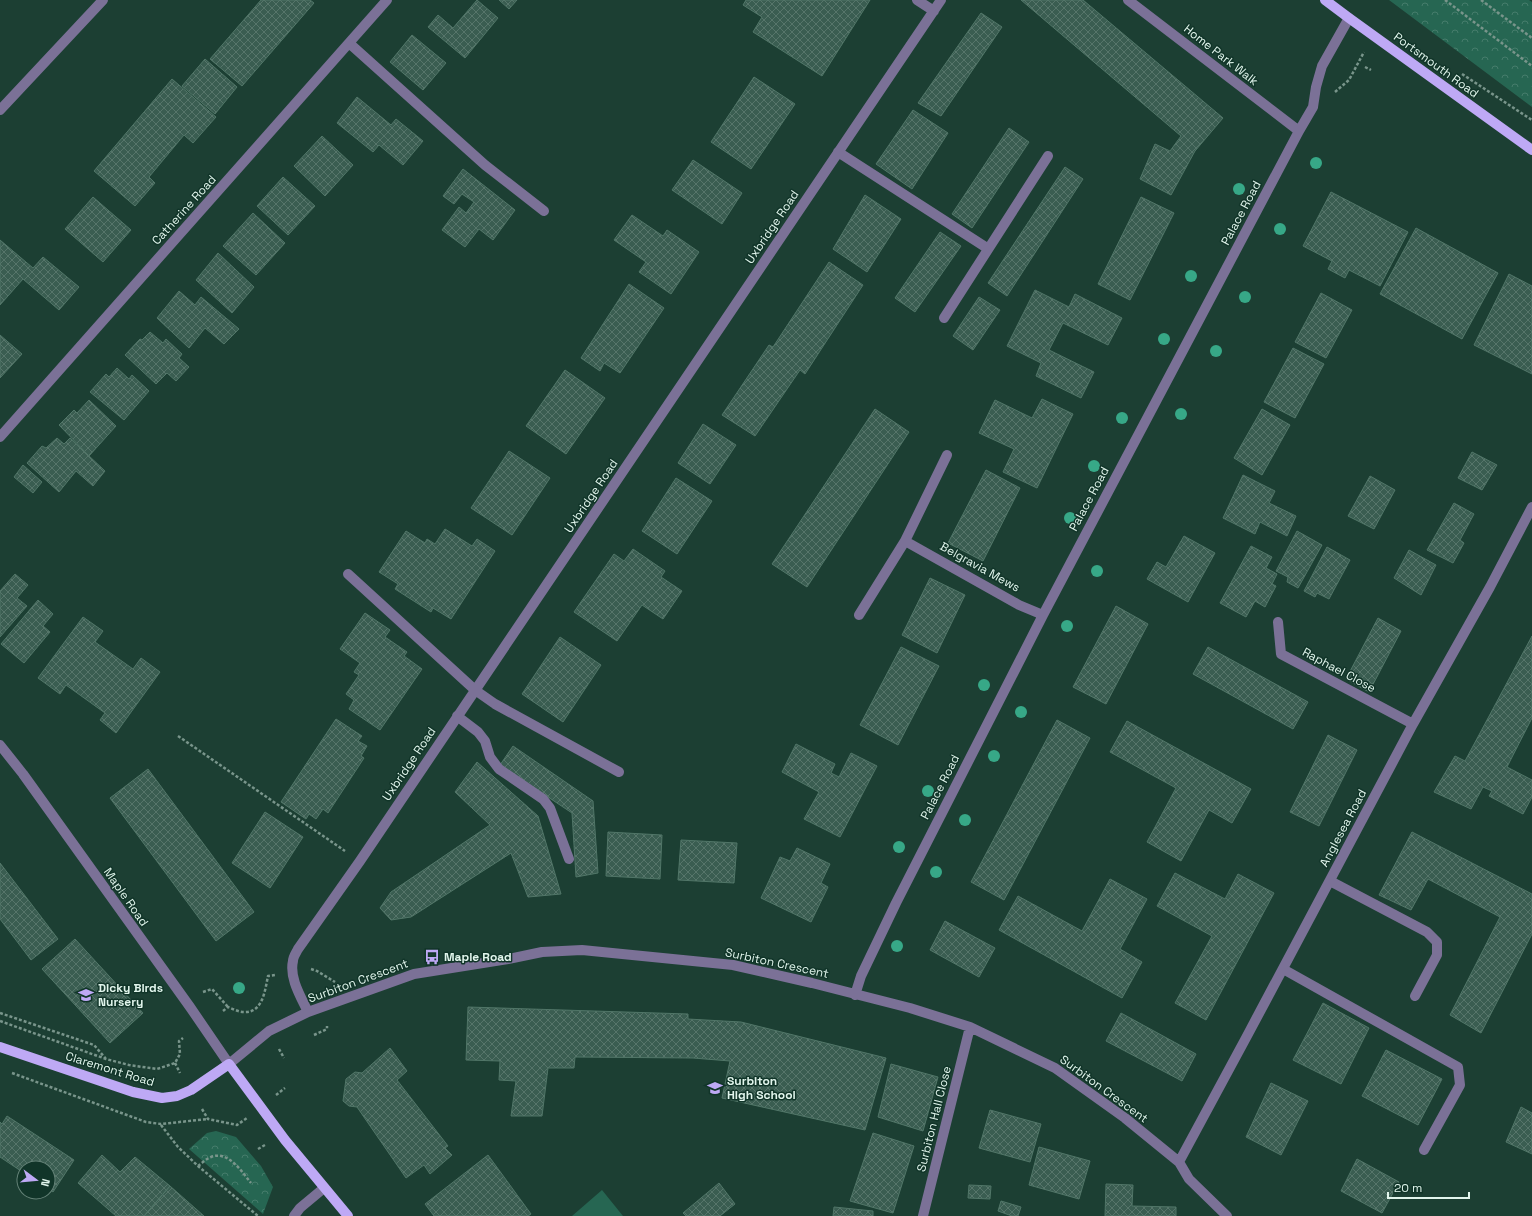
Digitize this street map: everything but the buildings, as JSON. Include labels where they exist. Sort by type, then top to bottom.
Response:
[{"type":"main road","name":"Portsmouth Road","points":[[1325,0],[1532,150]]},
{"type":"main road","name":"Claremont Road","points":[[0,1047],[133,1092],[162,1098],[177,1096],[191,1090],[229,1064]]},
{"type":"main road","name":"Maple Road","points":[[229,1064],[260,1108],[348,1216]]},
{"type":"street","points":[[0,110],[103,0]]},
{"type":"street","name":"Catherine Road","points":[[0,437],[387,0]]},
{"type":"street","points":[[917,0],[934,11]]},
{"type":"street","name":"Uxbridge Road","points":[[308,1012],[296,987],[292,971],[292,961],[298,949],[360,861],[456,716],[941,0]]},
{"type":"street","name":"Home Park Walk","points":[[1128,0],[1299,131]]},
{"type":"street","name":"Palace Road","points":[[855,995],[861,976],[896,903],[1043,615],[1299,131],[1313,108],[1316,87],[1322,66],[1349,18]]},
{"type":"street","points":[[349,43],[485,165],[544,211]]},
{"type":"street","points":[[838,152],[987,248]]},
{"type":"street","points":[[944,318],[987,248],[1048,156]]},
{"type":"street","points":[[859,615],[905,541],[947,455]]},
{"type":"street","name":"Anglesea Road","points":[[1179,1162],[1413,724],[1490,587],[1532,507]]},
{"type":"street","name":"Belgravia Mews","points":[[905,541],[1019,604],[1043,615]]},
{"type":"street","points":[[348,574],[475,690],[495,704],[619,772]]},
{"type":"street","name":"Raphael Close","points":[[1278,622],[1281,654],[1413,724]]},
{"type":"street","points":[[456,716],[478,732],[485,741],[490,757],[499,769],[542,800],[550,808],[569,858]]},
{"type":"street","name":"Maple Road","points":[[1,747],[23,774],[190,1007],[229,1064]]},
{"type":"street","points":[[1330,881],[1427,932],[1437,942],[1437,955],[1415,996]]},
{"type":"street","name":"Surbiton Crescent","points":[[229,1064],[269,1031],[308,1012],[414,974],[542,952],[582,950],[733,965],[910,1008],[970,1027],[1055,1068],[1125,1118],[1179,1162],[1189,1179],[1227,1216]]},
{"type":"street","points":[[1283,969],[1458,1067],[1460,1085],[1424,1150]]},
{"type":"street","name":"Surbiton Hall Close","points":[[923,1216],[970,1027]]},
{"type":"street","points":[[294,1216],[300,1208],[324,1188]]},
{"type":"path","points":[[1445,0],[1532,66]]},
{"type":"path","points":[[1481,0],[1532,38]]},
{"type":"path","points":[[1313,108],[1346,84],[1367,47]]},
{"type":"path","points":[[1365,67],[1371,70]]},
{"type":"path","points":[[178,736],[360,861]]},
{"type":"path","points":[[308,969],[317,971],[339,984],[352,996]]},
{"type":"path","points":[[223,1011],[228,1007],[244,1012],[255,1009],[262,1001],[268,976],[273,975]]},
{"type":"path","points":[[0,1013],[94,1045],[106,1059]]},
{"type":"path","points":[[0,1021],[106,1059],[128,1065],[157,1069],[175,1063],[180,1054],[179,1041],[183,1038]]},
{"type":"path","points":[[279,1049],[284,1058]]},
{"type":"path","points":[[175,1063],[180,1073]]},
{"type":"path","points":[[202,1109],[208,1119],[237,1125],[245,1119]]},
{"type":"path","points":[[161,1124],[178,1148],[258,1216]]},
{"type":"path","points":[[258,1149],[263,1146]]},
{"type":"path","points":[[198,1166],[212,1156],[225,1157],[238,1166],[251,1183]]},
{"type":"green space","points":[[1389,0],[1529,0],[1532,2],[1532,107]]},
{"type":"green space","points":[[216,1131],[236,1137],[261,1166],[273,1187],[263,1214],[189,1149],[207,1133]]},
{"type":"green space","points":[[602,1190],[623,1216],[572,1216]]},
{"type":"place","name":"Maple Road","points":[[432,957]]},
{"type":"place","name":"Dicky Birds Nursery","points":[[86,995]]},
{"type":"place","name":"Surbiton High School","points":[[715,1088]]}]
